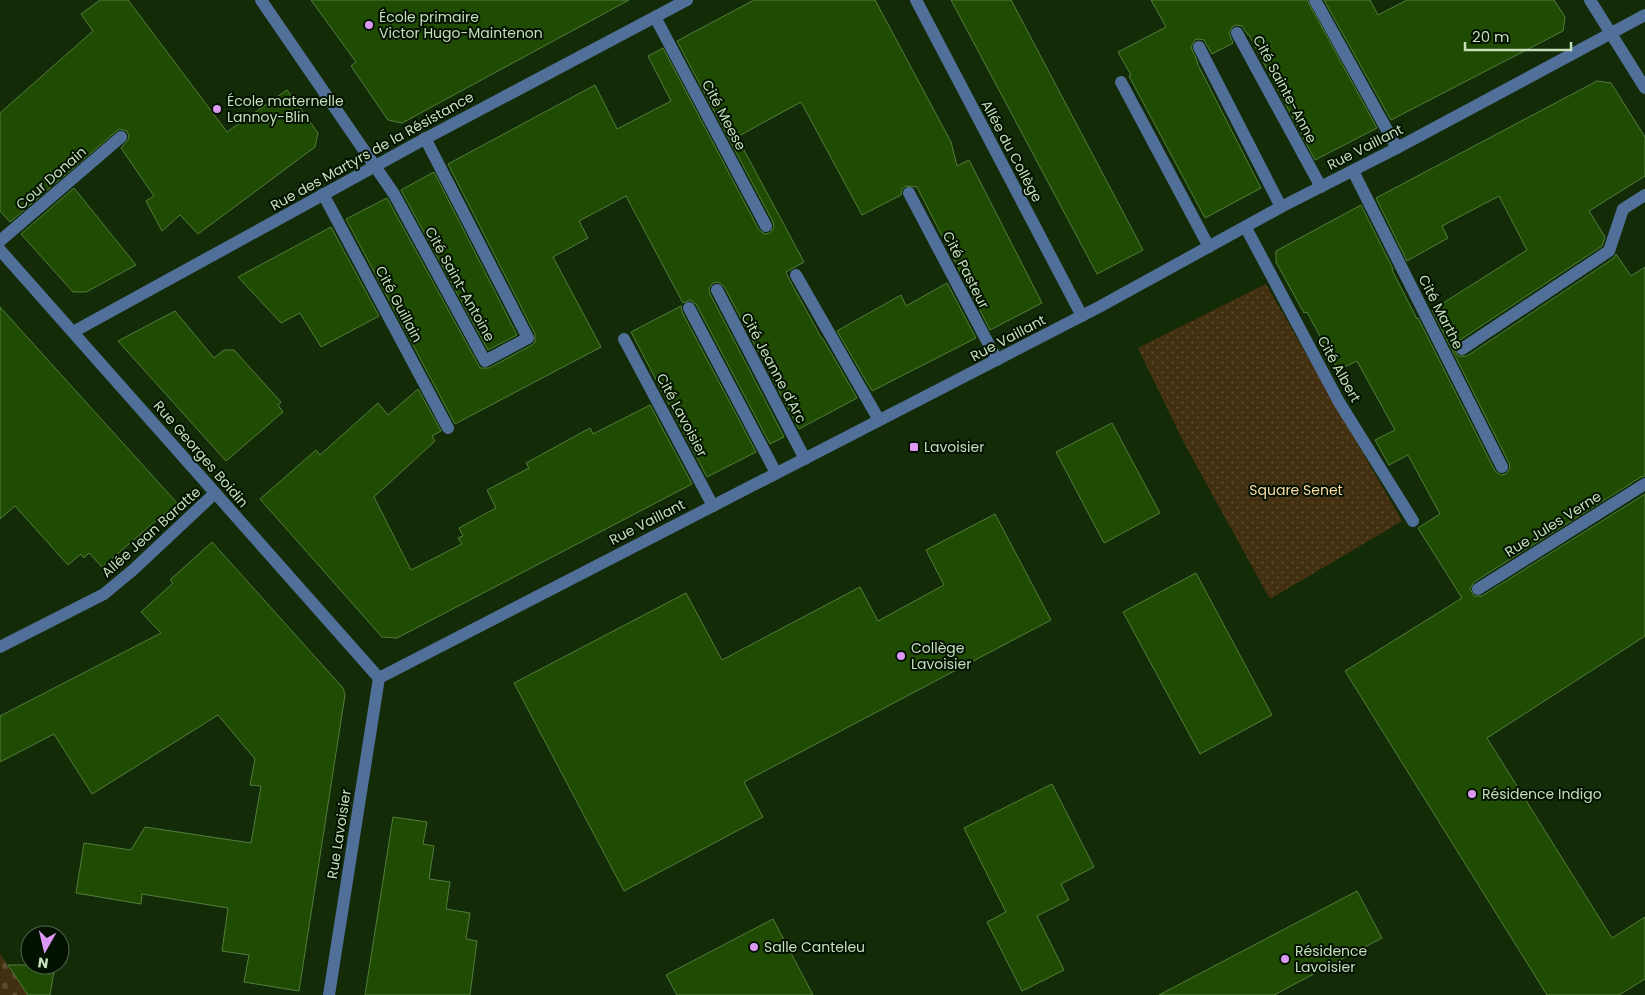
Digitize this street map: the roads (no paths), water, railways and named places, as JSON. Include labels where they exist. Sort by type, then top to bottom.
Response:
[{"type":"street","points":[[261,0],[376,166]]},
{"type":"street","name":"Rue des Martyrs de la Résistance","points":[[73,332],[425,138],[687,0]]},
{"type":"street","name":"Allée du Collège","points":[[916,0],[1082,316]]},
{"type":"street","points":[[1315,0],[1397,148]]},
{"type":"street","points":[[1590,0],[1645,88]]},
{"type":"street","name":"Rue Vaillant","points":[[379,678],[1082,316],[1246,228],[1281,207],[1397,148],[1645,15]]},
{"type":"street","name":"Cité Meese","points":[[655,17],[766,226]]},
{"type":"street","name":"Cité Sainte-Anne","points":[[1238,32],[1321,187]]},
{"type":"street","points":[[1199,47],[1281,207]]},
{"type":"street","points":[[1120,82],[1209,247]]},
{"type":"street","name":"Cour Donain","points":[[0,241],[121,137]]},
{"type":"street","name":"Cité Saint-Antoine","points":[[376,166],[394,194],[485,361],[528,338],[425,138]]},
{"type":"street","name":"Cité Marthe","points":[[1353,171],[1502,467]]},
{"type":"street","name":"Cité Pasteur","points":[[909,193],[997,360]]},
{"type":"street","name":"Cité Guillain","points":[[323,194],[448,428]]},
{"type":"street","points":[[1462,349],[1609,251],[1623,209],[1645,195]]},
{"type":"street","name":"Cité Albert","points":[[1246,228],[1339,402],[1413,520]]},
{"type":"street","name":"Rue Georges Boidin","points":[[0,250],[379,678]]},
{"type":"street","points":[[796,275],[879,420]]},
{"type":"street","name":"Cité Jeanne d'Arc","points":[[717,290],[805,459]]},
{"type":"street","points":[[689,308],[776,473]]},
{"type":"street","name":"Cité Lavoisier","points":[[624,339],[713,506]]},
{"type":"street","name":"Rue Jules Verne","points":[[1478,589],[1645,484]]},
{"type":"street","name":"Allée Jean Baratte","points":[[0,647],[104,594],[133,570],[215,494]]},
{"type":"street","name":"Rue Lavoisier","points":[[329,995],[379,678]]},
{"type":"place","name":"École primaire Victor Hugo-Maintenon","points":[[369,25]]},
{"type":"place","name":"École maternelle Lannoy-Blin","points":[[217,109]]},
{"type":"place","name":"Lavoisier","points":[[914,447]]},
{"type":"place","name":"Collège Lavoisier","points":[[901,656]]},
{"type":"place","name":"Résidence Indigo","points":[[1472,794]]},
{"type":"place","name":"Salle Canteleu","points":[[754,947]]},
{"type":"place","name":"Résidence Lavoisier","points":[[1285,959]]},
{"type":"park label","name":"Square Senet","points":[[1296,490]]}]
